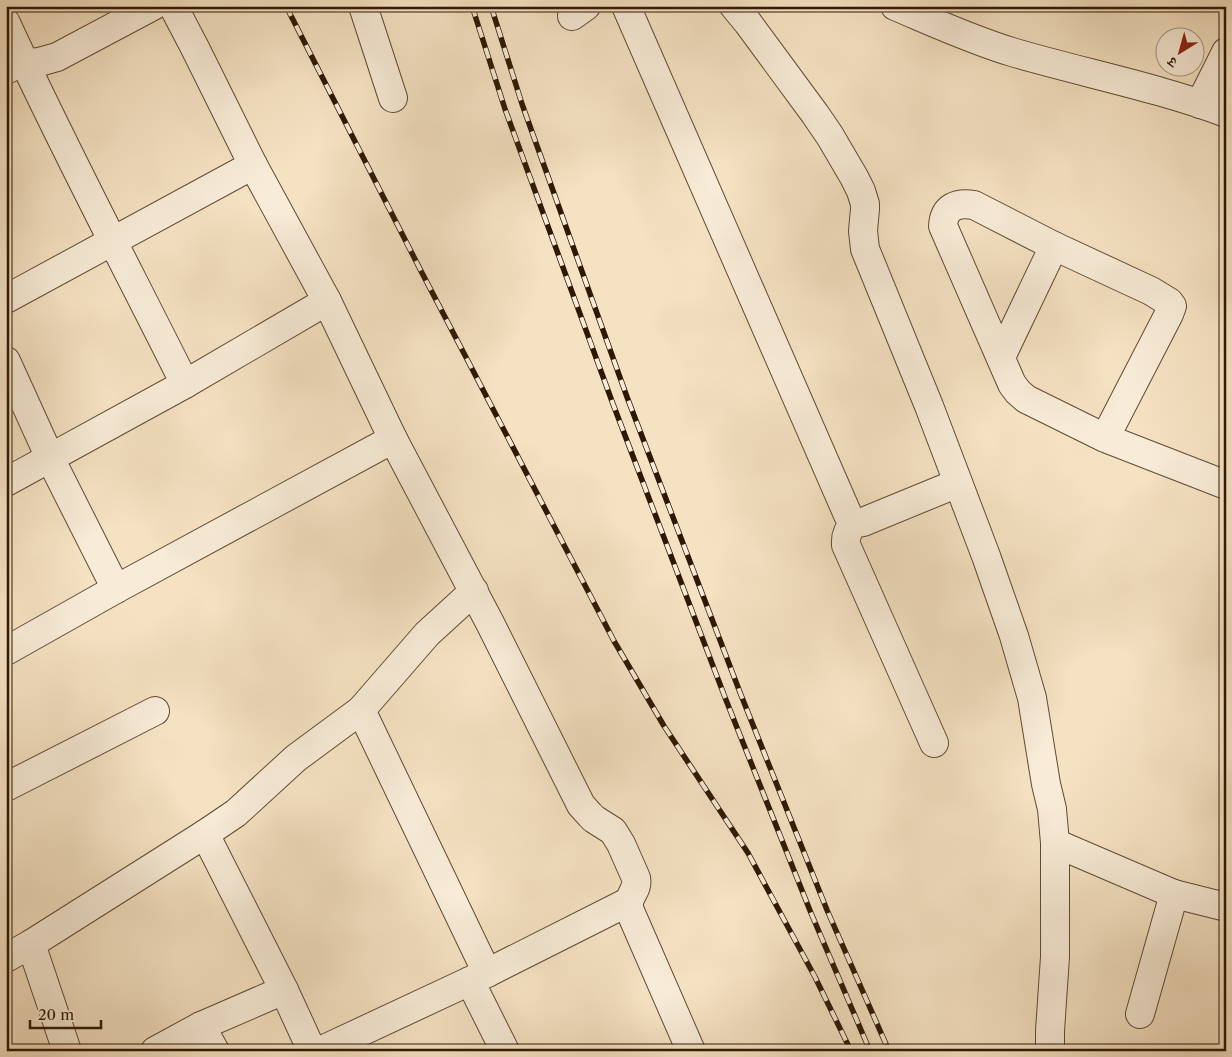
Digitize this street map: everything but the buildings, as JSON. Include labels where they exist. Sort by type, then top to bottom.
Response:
[{"type":"street","points":[[16,67],[57,57],[153,6]]},
{"type":"street","points":[[172,6],[253,165],[327,301],[393,439],[474,591],[582,805],[594,819],[613,831],[621,844],[637,883],[628,902],[479,977],[320,1051]]},
{"type":"street","points":[[363,6],[393,98]]},
{"type":"street","points":[[626,6],[848,515],[855,522],[864,522],[958,483]]},
{"type":"street","points":[[734,6],[825,129],[848,165],[861,191],[866,209],[863,230],[865,249],[929,406],[1014,636],[1032,698],[1052,809],[1055,842],[1055,957],[1050,1051]]},
{"type":"street","points":[[895,6],[1011,52],[1098,74],[1200,104],[1226,114]]},
{"type":"street","points":[[6,23],[16,67],[113,242],[186,384]]},
{"type":"street","points":[[1200,104],[1226,52]]},
{"type":"street","points":[[6,299],[253,165]]},
{"type":"street","points":[[1106,438],[1172,306],[1167,300],[1151,291],[1054,246],[974,205],[964,203],[956,205],[944,215],[943,226],[1012,384],[1018,392],[1026,399],[1106,438],[1226,485]]},
{"type":"street","points":[[1001,357],[1054,246]]},
{"type":"street","points":[[6,482],[186,384],[327,301]]},
{"type":"street","points":[[6,361],[50,458],[116,589]]},
{"type":"street","points":[[6,651],[116,589],[393,439]]},
{"type":"street","points":[[855,522],[847,534],[846,544],[934,743]]},
{"type":"street","points":[[6,958],[236,813],[296,758],[361,710],[427,634],[474,591]]},
{"type":"street","points":[[361,710],[479,977],[505,1051]]},
{"type":"street","points":[[6,787],[155,711]]},
{"type":"street","points":[[205,834],[284,990],[312,1051]]},
{"type":"street","points":[[1055,842],[1174,894],[1226,907]]},
{"type":"street","points":[[1140,1014],[1174,894]]},
{"type":"street","points":[[628,902],[630,911],[691,1051]]},
{"type":"street","points":[[30,944],[67,1051]]},
{"type":"street","points":[[155,1051],[201,1026],[284,990]]},
{"type":"street","points":[[201,1026],[215,1051]]},
{"type":"railway","points":[[286,6],[421,271],[614,641],[664,726],[748,853],[815,977],[851,1051]]},
{"type":"railway","points":[[472,6],[505,109],[613,404],[726,700],[811,913],[870,1051]]},
{"type":"railway","points":[[491,6],[522,104],[627,397],[741,695],[827,910],[889,1051]]}]
